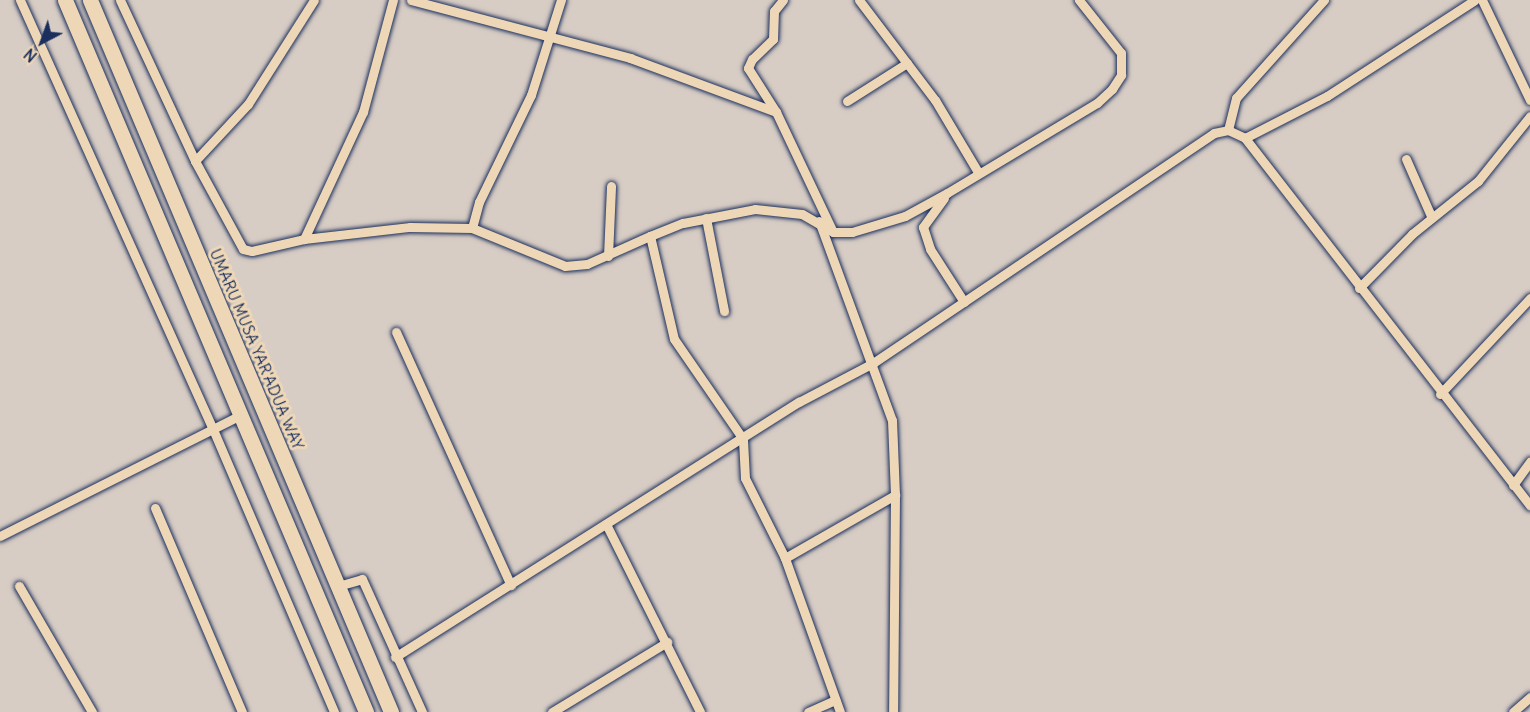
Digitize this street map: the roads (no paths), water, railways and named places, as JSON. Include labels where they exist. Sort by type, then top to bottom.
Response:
[{"type":"main road","points":[[65,0],[366,712]]},
{"type":"main road","name":"UMARU MUSA YAR'ADUA WAY","points":[[90,0],[391,712]]},
{"type":"street","points":[[20,0],[212,427],[334,712]]},
{"type":"street","points":[[120,0],[195,161],[243,249],[252,251],[304,239],[410,227],[472,228],[565,266],[587,264],[650,236],[706,218],[755,209],[802,214],[819,221],[833,232],[883,224],[947,194],[978,172],[1097,103],[1120,75],[1121,53],[1079,0]]},
{"type":"street","points":[[195,161],[248,104],[314,0]]},
{"type":"street","points":[[304,239],[363,112],[393,0]]},
{"type":"street","points":[[411,0],[630,58],[776,112]]},
{"type":"street","points":[[472,228],[479,202],[531,94],[551,38],[561,0]]},
{"type":"street","points":[[783,0],[774,11],[773,39],[749,63],[750,72],[776,112],[833,232]]},
{"type":"street","points":[[859,0],[936,100],[978,172]]},
{"type":"street","points":[[1228,130],[1236,98],[1324,0]]},
{"type":"street","points":[[1245,138],[1327,96],[1475,0]]},
{"type":"street","points":[[1482,0],[1530,100]]},
{"type":"street","points":[[847,101],[907,63]]},
{"type":"street","points":[[1359,288],[1431,216],[1478,181],[1530,116]]},
{"type":"street","points":[[395,657],[799,402],[873,363],[1214,133],[1228,130],[1245,138],[1440,394],[1530,506]]},
{"type":"street","points":[[1406,159],[1431,216]]},
{"type":"street","points":[[608,256],[611,186]]},
{"type":"street","points":[[947,194],[923,227],[930,249],[964,302]]},
{"type":"street","points":[[706,218],[724,311]]},
{"type":"street","points":[[819,221],[892,420],[895,495],[892,712]]},
{"type":"street","points":[[650,236],[674,339],[743,439],[746,478],[785,558],[840,712]]},
{"type":"street","points":[[1440,394],[1530,298]]},
{"type":"street","points":[[396,332],[511,585]]},
{"type":"street","points":[[0,536],[212,427],[239,416]]},
{"type":"street","points":[[1514,485],[1530,462]]},
{"type":"street","points":[[785,558],[895,495]]},
{"type":"street","points":[[155,508],[242,712]]},
{"type":"street","points":[[606,524],[700,712]]},
{"type":"street","points":[[338,586],[362,579],[395,657],[422,712]]},
{"type":"street","points":[[19,586],[92,712]]},
{"type":"street","points":[[554,712],[667,642]]},
{"type":"street","points":[[1513,712],[1530,697]]},
{"type":"street","points":[[808,712],[835,700]]}]
